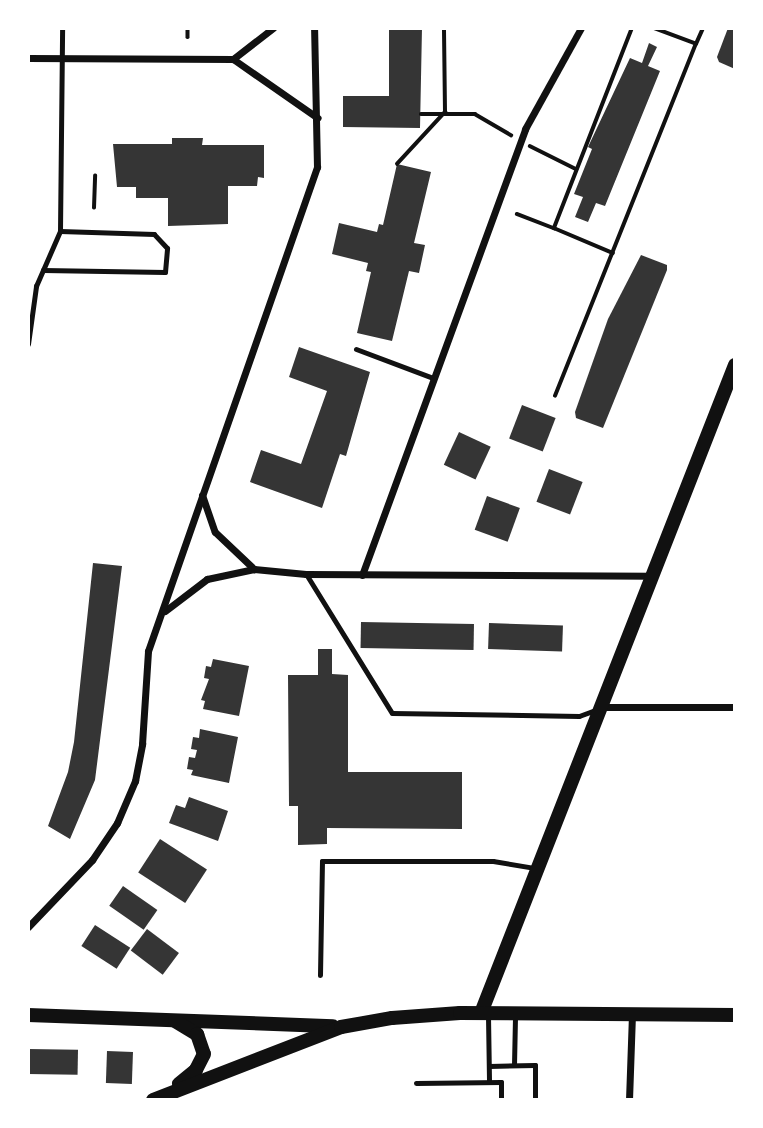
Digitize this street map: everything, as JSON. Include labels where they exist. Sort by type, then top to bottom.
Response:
[{"type":"main road","points":[[485,1013],[651,576],[730,393],[735,365]]},
{"type":"main road","points":[[153,1100],[341,1027],[392,1018],[485,1013],[735,1015]]},
{"type":"main road","points":[[28,1015],[165,1018],[341,1027]]},
{"type":"main road","points":[[165,1018],[192,1029],[204,1054],[196,1070],[170,1093]]},
{"type":"street","points":[[233,59],[273,28]]},
{"type":"street","points":[[28,927],[76,880],[125,807],[140,760],[147,662],[202,495],[312,189],[318,118],[314,28]]},
{"type":"street","points":[[362,575],[520,141],[548,81],[581,28]]},
{"type":"street","points":[[28,58],[233,59],[318,118]]},
{"type":"street","points":[[202,495],[215,532],[254,569]]},
{"type":"street","points":[[162,614],[207,579],[254,569],[306,574],[362,575],[651,576]]},
{"type":"street","points":[[602,707],[735,707]]},
{"type":"street","points":[[629,1100],[632,1014]]},
{"type":"lane","points":[[28,344],[36,286],[60,231],[62,28]]},
{"type":"lane","points":[[43,270],[164,272],[167,248],[154,234],[60,231]]},
{"type":"lane","points":[[356,349],[433,378]]},
{"type":"lane","points":[[306,574],[392,713],[579,716],[602,707]]},
{"type":"lane","points":[[320,975],[323,861],[493,861],[538,868]]},
{"type":"lane","points":[[485,1013],[489,1082]]},
{"type":"lane","points":[[514,1065],[515,1013]]},
{"type":"lane","points":[[489,1066],[535,1065],[535,1100]]},
{"type":"lane","points":[[416,1083],[501,1082],[500,1100]]},
{"type":"path","points":[[188,28],[188,37]]},
{"type":"path","points":[[397,164],[444,112],[444,28]]},
{"type":"path","points":[[554,228],[632,28]]},
{"type":"path","points":[[653,28],[696,44]]},
{"type":"path","points":[[555,396],[703,28]]},
{"type":"path","points":[[421,114],[475,114],[520,141],[577,169]]},
{"type":"path","points":[[94,208],[95,176]]},
{"type":"path","points":[[517,214],[613,253]]},
{"type":"building","points":[[389,28],[422,28],[420,128],[343,127],[343,96],[389,96]]},
{"type":"building","points":[[728,28],[735,28],[735,69],[719,62],[717,57]]},
{"type":"building","points":[[649,43],[657,47],[648,66],[660,71],[605,206],[596,203],[588,222],[575,217],[583,197],[574,194],[592,149],[588,147],[630,58],[642,63]]},
{"type":"building","points":[[172,138],[203,138],[202,145],[264,145],[264,178],[258,177],[257,186],[228,186],[228,224],[168,226],[168,198],[136,198],[136,187],[117,187],[113,144],[172,144]]},
{"type":"building","points":[[397,164],[431,172],[414,243],[425,245],[419,273],[409,271],[392,341],[357,333],[371,272],[366,271],[368,263],[332,254],[339,223],[377,232],[379,224],[383,225]]},
{"type":"building","points":[[641,255],[667,265],[667,270],[603,428],[576,418],[575,412],[608,319]]},
{"type":"building","points":[[299,347],[370,372],[346,456],[340,454],[322,508],[250,482],[261,450],[301,464],[327,391],[289,377]]},
{"type":"building","points":[[522,405],[556,418],[543,452],[509,439]]},
{"type":"building","points":[[459,432],[491,447],[476,479],[444,465]]},
{"type":"building","points":[[549,469],[583,482],[570,515],[536,502]]},
{"type":"building","points":[[487,496],[520,508],[508,542],[475,530]]},
{"type":"building","points":[[93,563],[122,566],[95,780],[70,839],[48,826],[68,772],[74,742]]},
{"type":"building","points":[[361,622],[474,624],[474,650],[361,648]]},
{"type":"building","points":[[489,623],[563,626],[562,652],[488,649]]},
{"type":"building","points":[[318,649],[332,649],[332,674],[348,675],[348,772],[462,772],[462,829],[327,828],[327,844],[298,845],[298,806],[289,806],[288,675],[318,675]]},
{"type":"building","points":[[213,659],[249,666],[239,716],[203,709],[205,701],[201,700],[209,679],[204,678],[206,666],[211,667]]},
{"type":"building","points":[[200,729],[238,737],[229,783],[191,775],[193,770],[187,769],[189,757],[195,758],[197,750],[191,749],[193,737],[199,738]]},
{"type":"building","points":[[189,797],[228,811],[218,841],[169,823],[176,805],[185,808]]},
{"type":"building","points":[[160,839],[207,869],[185,903],[138,873]]},
{"type":"building","points":[[123,886],[157,910],[144,930],[109,906]]},
{"type":"building","points":[[95,925],[130,948],[117,969],[81,946]]},
{"type":"building","points":[[147,929],[179,953],[163,975],[131,951]]},
{"type":"building","points":[[28,1049],[78,1050],[78,1075],[28,1074]]},
{"type":"building","points":[[107,1051],[133,1052],[132,1084],[106,1083]]}]
